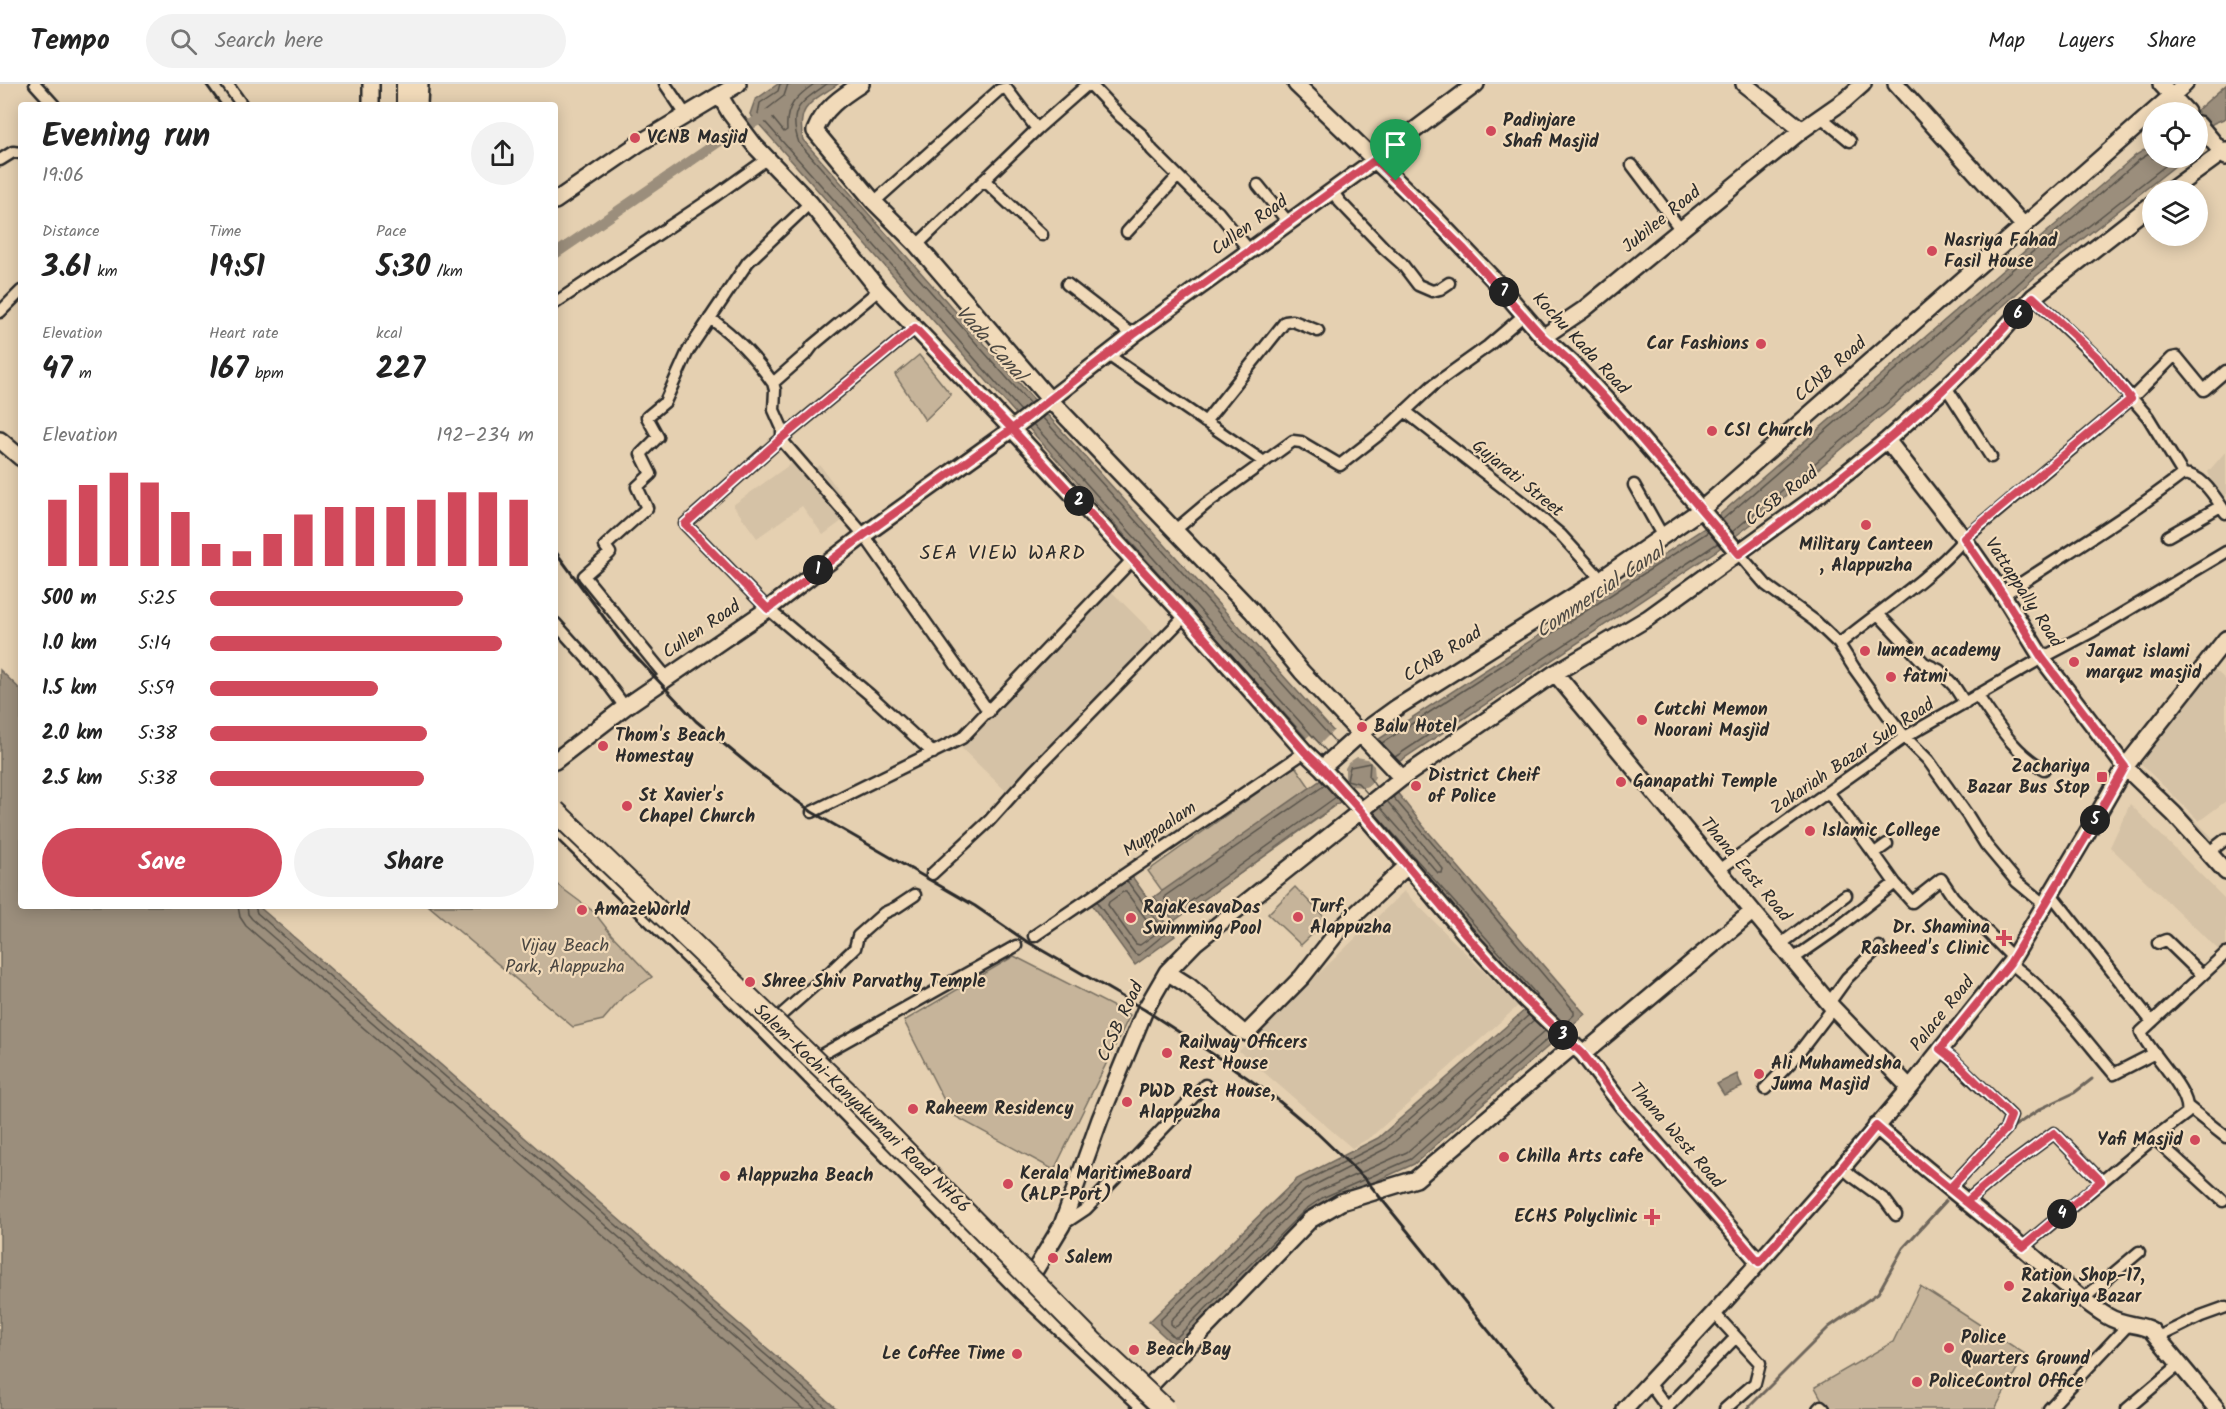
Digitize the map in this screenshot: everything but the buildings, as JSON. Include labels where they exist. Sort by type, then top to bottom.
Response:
[{"type":"highway","points":[[407,84],[407,102]]},
{"type":"highway","name":"Salem-Kochi-Kanyakumari Road NH66","points":[[558,814],[846,1091],[1092,1341],[1165,1409]]},
{"type":"main road","points":[[371,84],[371,102]]},
{"type":"main road","points":[[420,84],[420,102]]},
{"type":"main road","points":[[558,199],[638,144],[738,84]]},
{"type":"main road","points":[[861,84],[833,103],[820,118],[815,131],[874,202],[917,245],[1050,400],[1252,611],[1356,737],[1371,746],[1396,777]]},
{"type":"main road","name":"Kochu Kada Road","points":[[1296,84],[1472,256],[1543,337],[1572,363],[1623,418],[1735,549]]},
{"type":"main road","name":"Cullen Road","points":[[558,759],[625,707],[768,609],[864,535],[1015,427],[1133,335],[1476,84]]},
{"type":"main road","points":[[1744,84],[1802,130]]},
{"type":"main road","name":"Jubilee Road","points":[[1543,337],[1583,310],[1802,130],[1863,84]]},
{"type":"main road","points":[[1896,84],[2024,226]]},
{"type":"main road","name":"CCNB Road","points":[[1326,768],[1356,737],[1396,708],[1601,579],[1662,535],[1706,514],[2024,226],[2165,90],[2185,84]]},
{"type":"main road","points":[[2165,90],[2177,102]]},
{"type":"main road","points":[[720,96],[755,146],[810,203],[879,290],[1015,427],[1305,752],[1326,768],[1348,797],[1361,809],[1408,865],[1341,929],[1302,977],[1247,1033],[1241,1031],[1189,986],[1167,972]]},
{"type":"main road","points":[[2186,180],[2225,153],[2208,135]]},
{"type":"main road","name":"CCSB Road","points":[[1022,1292],[1062,1224],[1100,1119],[1145,1010],[1167,972],[1195,943],[1361,809],[1396,777],[1555,673],[1648,618],[1735,549],[1821,493],[1887,440],[1946,387],[1989,347],[2033,297],[2142,212]]},
{"type":"main road","points":[[0,440],[18,455]]},
{"type":"main road","name":"Vattappally Road","points":[[1887,440],[1964,538],[2042,658],[2125,767],[2174,814],[2226,872]]},
{"type":"main road","name":"Palace Road","points":[[1625,1409],[1714,1313],[1842,1167],[1910,1088],[2011,961],[2125,767],[2226,639]]},
{"type":"main road","name":"Thana East Road","points":[[1555,673],[1831,1006],[1910,1088]]},
{"type":"main road","points":[[558,828],[765,1030],[1022,1292],[1142,1404],[1310,1220],[1341,1202],[1416,1179],[1573,1045],[1752,912]]},
{"type":"main road","name":"Thana West Road","points":[[1408,865],[1467,936],[1525,999],[1573,1045],[1622,1105],[1759,1262]]},
{"type":"main road","points":[[1876,1126],[2023,1247],[2082,1300],[2111,1319],[2128,1325],[2145,1327],[2158,1337],[2217,1409]]},
{"type":"street","points":[[35,84],[51,102]]},
{"type":"street","points":[[227,84],[240,102]]},
{"type":"street","points":[[665,84],[686,115]]},
{"type":"street","points":[[917,245],[1036,129],[1089,84],[1141,134],[1152,150],[1178,176],[1218,213],[1249,250]]},
{"type":"street","points":[[874,202],[999,90],[1006,88],[1036,129]]},
{"type":"street","points":[[1821,117],[1850,141]]},
{"type":"street","points":[[0,160],[13,152],[18,153]]},
{"type":"street","points":[[558,301],[767,159]]},
{"type":"street","points":[[1632,165],[1681,230]]},
{"type":"street","points":[[1126,232],[1178,176]]},
{"type":"street","points":[[984,180],[1042,235]]},
{"type":"street","points":[[1258,185],[1288,222]]},
{"type":"street","points":[[1332,191],[1384,249],[1402,264],[1418,285],[1432,291],[1449,283]]},
{"type":"street","points":[[667,678],[584,576],[610,553],[605,546],[647,508],[637,487],[651,474],[641,454],[658,437],[647,417],[665,402],[688,351],[748,262],[810,203]]},
{"type":"street","points":[[1067,284],[1133,335]]},
{"type":"street","points":[[774,386],[813,345],[879,290]]},
{"type":"street","points":[[0,312],[18,294]]},
{"type":"street","points":[[2033,297],[2097,357],[2148,417],[2183,474]]},
{"type":"street","points":[[1174,531],[1293,441],[1297,441],[1340,465],[1361,450],[1432,386],[1488,346],[1524,315]]},
{"type":"street","points":[[710,318],[736,337],[759,363],[774,386],[774,410],[782,428],[782,438],[864,535],[989,712]]},
{"type":"street","points":[[1205,422],[1285,322],[1293,321],[1318,331]]},
{"type":"street","points":[[915,328],[782,438],[685,524],[768,609],[870,695],[933,753]]},
{"type":"street","points":[[1108,355],[1264,462]]},
{"type":"street","points":[[1839,644],[1879,615],[1946,559],[1964,538],[2131,399],[2174,357],[2177,357],[2204,390],[2226,371]]},
{"type":"street","points":[[1946,387],[1991,457]]},
{"type":"street","name":"Gujarati Street","points":[[1405,411],[1530,509],[1560,535],[1601,579]]},
{"type":"street","points":[[2003,595],[2129,514],[2183,474],[2191,474],[2203,482],[2223,509],[2168,536]]},
{"type":"street","points":[[1634,485],[1662,535]]},
{"type":"street","points":[[1735,549],[1766,585],[1815,621],[1839,644],[1905,738],[1928,760],[1986,845],[2017,882],[2048,900],[2152,1022]]},
{"type":"street","name":"Zakariah Bazar Sub Road","points":[[1718,871],[1905,738],[2226,552]]},
{"type":"street","points":[[812,812],[962,738],[1132,559]]},
{"type":"street","points":[[1879,615],[1924,663],[1939,670],[1954,686],[1965,703]]},
{"type":"street","points":[[932,874],[989,821],[1033,772],[1185,616]]},
{"type":"street","points":[[558,626],[600,673],[625,707]]},
{"type":"street","points":[[1977,695],[2004,735],[2044,769]]},
{"type":"street","name":"Muppaalam","points":[[1034,936],[1305,752]]},
{"type":"street","points":[[1829,793],[1895,883],[1912,902],[1941,879],[1953,897],[2011,961],[2056,1004],[2114,1074],[2155,1053]]},
{"type":"street","points":[[2208,853],[2226,839]]},
{"type":"street","points":[[1873,852],[1887,844]]},
{"type":"street","points":[[1793,959],[1839,927],[1895,883]]},
{"type":"street","points":[[765,1030],[855,948],[858,936],[884,913],[915,895]]},
{"type":"street","points":[[1781,944],[1846,895]]},
{"type":"street","points":[[2158,943],[2166,940],[2202,975]]},
{"type":"street","points":[[800,1067],[1016,946]]},
{"type":"street","points":[[1765,1089],[1794,1059],[1831,1006],[1847,978],[1878,947]]},
{"type":"street","points":[[2226,953],[2142,1032],[2188,1107],[2226,1137]]},
{"type":"street","points":[[1940,1049],[2011,1116],[2006,1129],[1950,1188]]},
{"type":"street","points":[[1062,1224],[1086,1209],[1204,1085]]},
{"type":"street","points":[[2023,1247],[2187,1113],[2188,1107]]},
{"type":"street","points":[[1966,1202],[2000,1173],[2054,1133],[2101,1181]]},
{"type":"street","points":[[2154,1138],[2223,1201]]},
{"type":"street","points":[[1842,1167],[1885,1200],[1896,1215]]},
{"type":"street","points":[[2082,1300],[2139,1252]]},
{"type":"street","points":[[2158,1337],[2200,1316],[2226,1307]]},
{"type":"street","points":[[1714,1313],[1760,1363],[1755,1383],[1725,1409]]},
{"type":"street","points":[[2049,1409],[2128,1325]]},
{"type":"street","points":[[1649,1383],[1667,1409],[1735,1338]]},
{"type":"street","points":[[2127,1409],[2180,1364]]},
{"type":"street","points":[[1818,1409],[1821,1406],[1824,1409]]},
{"type":"shaded area","points":[[2226,451],[2226,503],[2215,489],[2208,472]]},
{"type":"shaded area","points":[[799,458],[810,473],[820,465],[854,512],[823,535],[802,506],[757,538],[733,505]]},
{"type":"shaded area","points":[[1103,583],[1155,635],[1011,796],[957,744],[1016,671],[1090,602]]},
{"type":"shaded area","points":[[2212,667],[2226,680],[2226,801],[2199,821],[2138,761]]},
{"type":"shaded area","points":[[2165,790],[2215,840],[2207,848],[2159,793]]},
{"type":"shaded area","points":[[2130,804],[2226,900],[2226,957],[2110,847]]},
{"type":"shaded area","points":[[1404,891],[1518,1006],[1371,1137],[1352,1148],[1239,1051]]},
{"type":"green space","points":[[919,355],[951,395],[925,420],[895,375]]},
{"type":"green space","points":[[1295,766],[1327,812],[1180,916],[1148,871]]},
{"type":"green space","name":"Vijay Beach Park, Alappuzha","points":[[558,885],[594,912],[611,934],[652,977],[623,997],[603,1020],[573,1027],[433,909],[558,909]]},
{"type":"green space","name":"Turf, Alappuzha","points":[[1295,887],[1327,920],[1301,945],[1268,914]]},
{"type":"green space","points":[[1014,956],[1130,1015],[1054,1170],[951,1114],[904,1021]]},
{"type":"green space","name":"Police Quarters Ground","points":[[1920,1286],[2025,1354],[1995,1409],[1827,1409],[1815,1387],[1893,1342]]},
{"type":"water","points":[[778,84],[838,84],[814,100],[804,112],[801,128],[803,140],[1052,420],[1356,754],[1703,529],[2136,155],[2142,151],[2142,168],[2172,168],[2157,180],[2142,180],[2142,192],[2036,276],[1895,404],[1762,516],[1716,551],[1382,773],[1424,827],[1585,1014],[1414,1164],[1325,1204],[1309,1214],[1176,1347],[1149,1322],[1297,1179],[1378,1138],[1526,1009],[1351,794],[1174,921],[1154,897],[1335,770],[750,114],[755,100]]},
{"type":"water","points":[[2226,85],[2226,118],[2208,127],[2206,102]]},
{"type":"water","points":[[0,670],[18,687],[18,909],[261,909],[837,1409],[0,1409]]},
{"type":"water","name":"RajaKesavaDas Swimming Pool","points":[[1128,871],[1175,936],[1135,965],[1088,900]]},
{"type":"water","points":[[1737,1074],[1742,1087],[1724,1095],[1717,1084]]},
{"type":"pier","points":[[1335,729],[1356,750],[1373,738],[1398,766],[1386,774],[1400,791],[1372,811],[1374,814],[1368,819],[1350,798],[1343,803],[1321,777],[1304,740],[1310,735],[1321,743]],"holes":[[[1357,757],[1367,759],[1374,766],[1375,777],[1370,785],[1365,787],[1351,786],[1345,778],[1345,768]]]},
{"type":"waterway","points":[[558,252],[720,141],[768,115]]},
{"type":"waterway","points":[[2010,1129],[2042,1108],[2074,1093],[2092,1079]]},
{"type":"waterway","points":[[1747,1409],[1829,1327],[1878,1293],[1903,1248],[1946,1201]]},
{"type":"railway","points":[[206,84],[219,102]]},
{"type":"railway","points":[[558,555],[622,642],[696,721],[754,769],[812,812],[975,906],[1026,941],[1145,1010],[1273,1096],[1317,1133],[1366,1180],[1552,1409]]},
{"type":"place","name":"Padinjare Shafi Masjid","points":[[1491,131]]},
{"type":"place","name":"VCNB Masjid","points":[[635,138]]},
{"type":"place","name":"Nasriya Fahad Fasil House","points":[[1932,251]]},
{"type":"place","name":"Car Fashions","points":[[1761,344]]},
{"type":"place","name":"CSI Church","points":[[1712,431]]},
{"type":"place","name":"Military Canteen , Alappuzha","points":[[1866,525]]},
{"type":"place","name":"lumen academy","points":[[1865,651]]},
{"type":"place","name":"Jamat islami marquz masjid","points":[[2074,662]]},
{"type":"place","name":"fatmi","points":[[1891,677]]},
{"type":"place","name":"Cutchi Memon Noorani Masjid","points":[[1642,720]]},
{"type":"place","name":"Balu Hotel","points":[[1362,727]]},
{"type":"place","name":"Thom's Beach Homestay","points":[[603,746]]},
{"type":"place","name":"Zachariya Bazar Bus Stop","points":[[2102,777]]},
{"type":"place","name":"Ganapathi Temple","points":[[1621,782]]},
{"type":"place","name":"District Cheif of Police","points":[[1416,786]]},
{"type":"place","name":"St Xavier's Chapel Church","points":[[627,806]]},
{"type":"place","name":"Islamic College","points":[[1810,831]]},
{"type":"place","name":"AmazeWorld","points":[[582,910]]},
{"type":"place","name":"Turf, Alappuzha","points":[[1298,917]]},
{"type":"place","name":"RajaKesavaDas Swimming Pool","points":[[1131,918]]},
{"type":"place","name":"Dr. Shamina Rasheed's Clinic","points":[[2004,938]]},
{"type":"place","name":"Shree Shiv Parvathy Temple","points":[[750,982]]},
{"type":"place","name":"Railway Officers Rest House","points":[[1167,1053]]},
{"type":"place","name":"Ali Muhamedsha Juma Masjid","points":[[1759,1074]]},
{"type":"place","name":"PWD Rest House, Alappuzha","points":[[1127,1102]]},
{"type":"place","name":"Raheem Residency","points":[[913,1109]]},
{"type":"place","name":"Yafi Masjid","points":[[2195,1140]]},
{"type":"place","name":"Chilla Arts cafe","points":[[1504,1157]]},
{"type":"place","name":"Alappuzha Beach","points":[[725,1176]]},
{"type":"place","name":"Kerala MaritimeBoard (ALP-Port)","points":[[1008,1184]]},
{"type":"place","name":"ECHS Polyclinic","points":[[1652,1217]]},
{"type":"place","name":"Salem","points":[[1053,1258]]},
{"type":"place","name":"Ration Shop-17, Zakariya Bazar","points":[[2009,1286]]},
{"type":"place","name":"Police Quarters Ground","points":[[1949,1348]]},
{"type":"place","name":"Beach Bay","points":[[1134,1350]]},
{"type":"place","name":"Le Coffee Time","points":[[1017,1354]]},
{"type":"place","name":"PoliceControl Office","points":[[1917,1382]]},
{"type":"district","name":"SEA VIEW WARD","points":[[1003,554]]},
{"type":"route","points":[[1396,181],[1375,160],[1133,335],[1012,429],[864,535],[768,609],[685,524],[782,438],[915,328],[1012,429],[1185,616],[1305,752],[1360,810],[1467,936],[1525,999],[1583,1054],[1622,1105],[1759,1262],[1876,1126],[1916,1161],[1966,1202],[2023,1247],[2101,1181],[2054,1133],[2000,1173],[1966,1202],[1950,1188],[2006,1129],[2011,1116],[1940,1049],[2010,963],[2125,767],[2042,658],[1964,538],[2131,399],[2097,357],[2033,297],[1989,347],[1887,440],[1739,554],[1623,418],[1572,363],[1543,337],[1496,282],[1433,216],[1396,181]]},
{"type":"water label","name":"Vada Canal","points":[[990,344]]},
{"type":"water label","name":"Commercial Canal","points":[[1601,592]]}]
